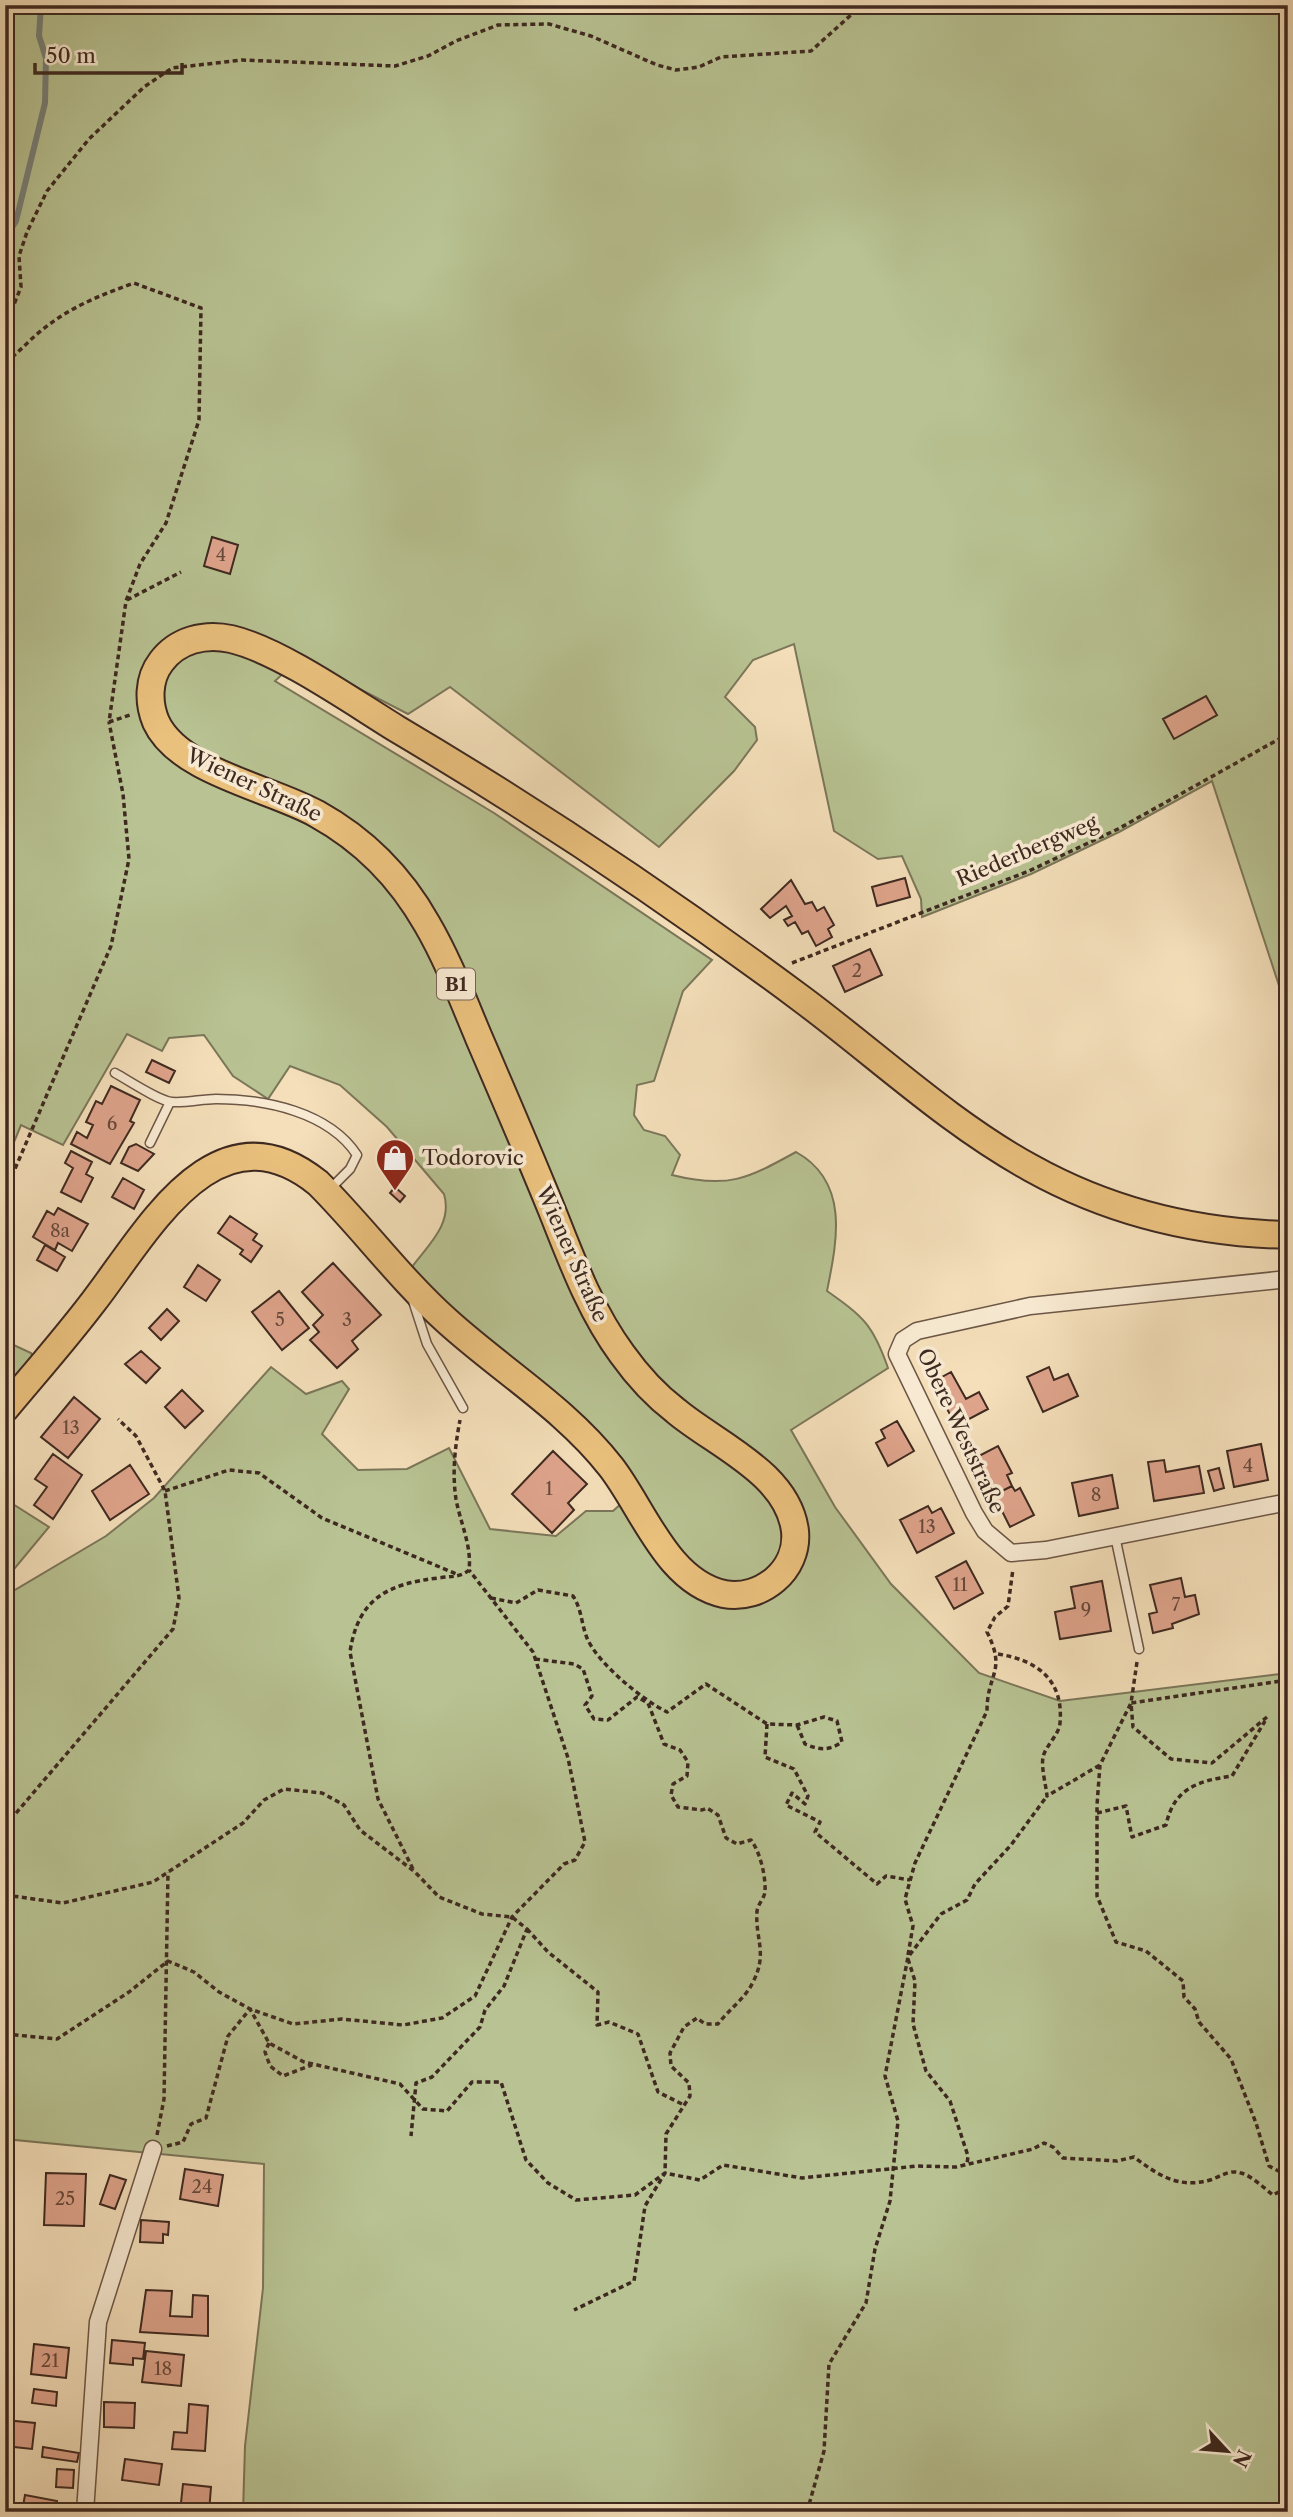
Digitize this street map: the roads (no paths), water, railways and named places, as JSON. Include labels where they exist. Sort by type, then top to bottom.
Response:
[{"type":"main road","name":"Wiener Straße","points":[[5,1409],[78,1322],[163,1210],[207,1170],[234,1159],[254,1156],[270,1158],[303,1172],[327,1192],[406,1282],[457,1330],[548,1404],[595,1448],[622,1482],[667,1552],[693,1579],[719,1593],[739,1595],[763,1588],[779,1577],[795,1543],[795,1530],[786,1503],[765,1478],[658,1396],[612,1339],[565,1242],[450,968],[410,897],[381,862],[335,824],[300,804],[216,770],[183,753],[164,735],[152,709],[153,677],[159,663],[175,649],[192,640],[208,637],[247,644],[317,681],[520,804],[767,974],[978,1135],[1048,1177],[1096,1199],[1157,1218],[1222,1230],[1288,1235]]},
{"type":"street","name":"Obere Weststraße","points":[[1115,1536],[1046,1550],[1011,1553],[985,1531],[897,1354],[903,1340],[917,1331],[1030,1306],[1288,1279]]},
{"type":"street","points":[[1115,1536],[1288,1502]]},
{"type":"street","points":[[85,2512],[98,2322],[153,2149]]},
{"type":"lane","points":[[115,1073],[170,1102],[215,1099],[254,1102],[310,1117],[346,1139],[356,1156],[350,1169],[327,1192]]},
{"type":"lane","points":[[149,1143],[170,1102]]},
{"type":"lane","points":[[406,1282],[427,1344],[463,1408]]},
{"type":"lane","points":[[1115,1536],[1139,1649]]},
{"type":"waterway","points":[[5,238],[16,221],[45,103],[46,58],[39,36],[41,5]]},
{"type":"waterway","points":[[5,271],[5,280]]},
{"type":"place","name":"Todorovic","points":[[395,1192]]}]
